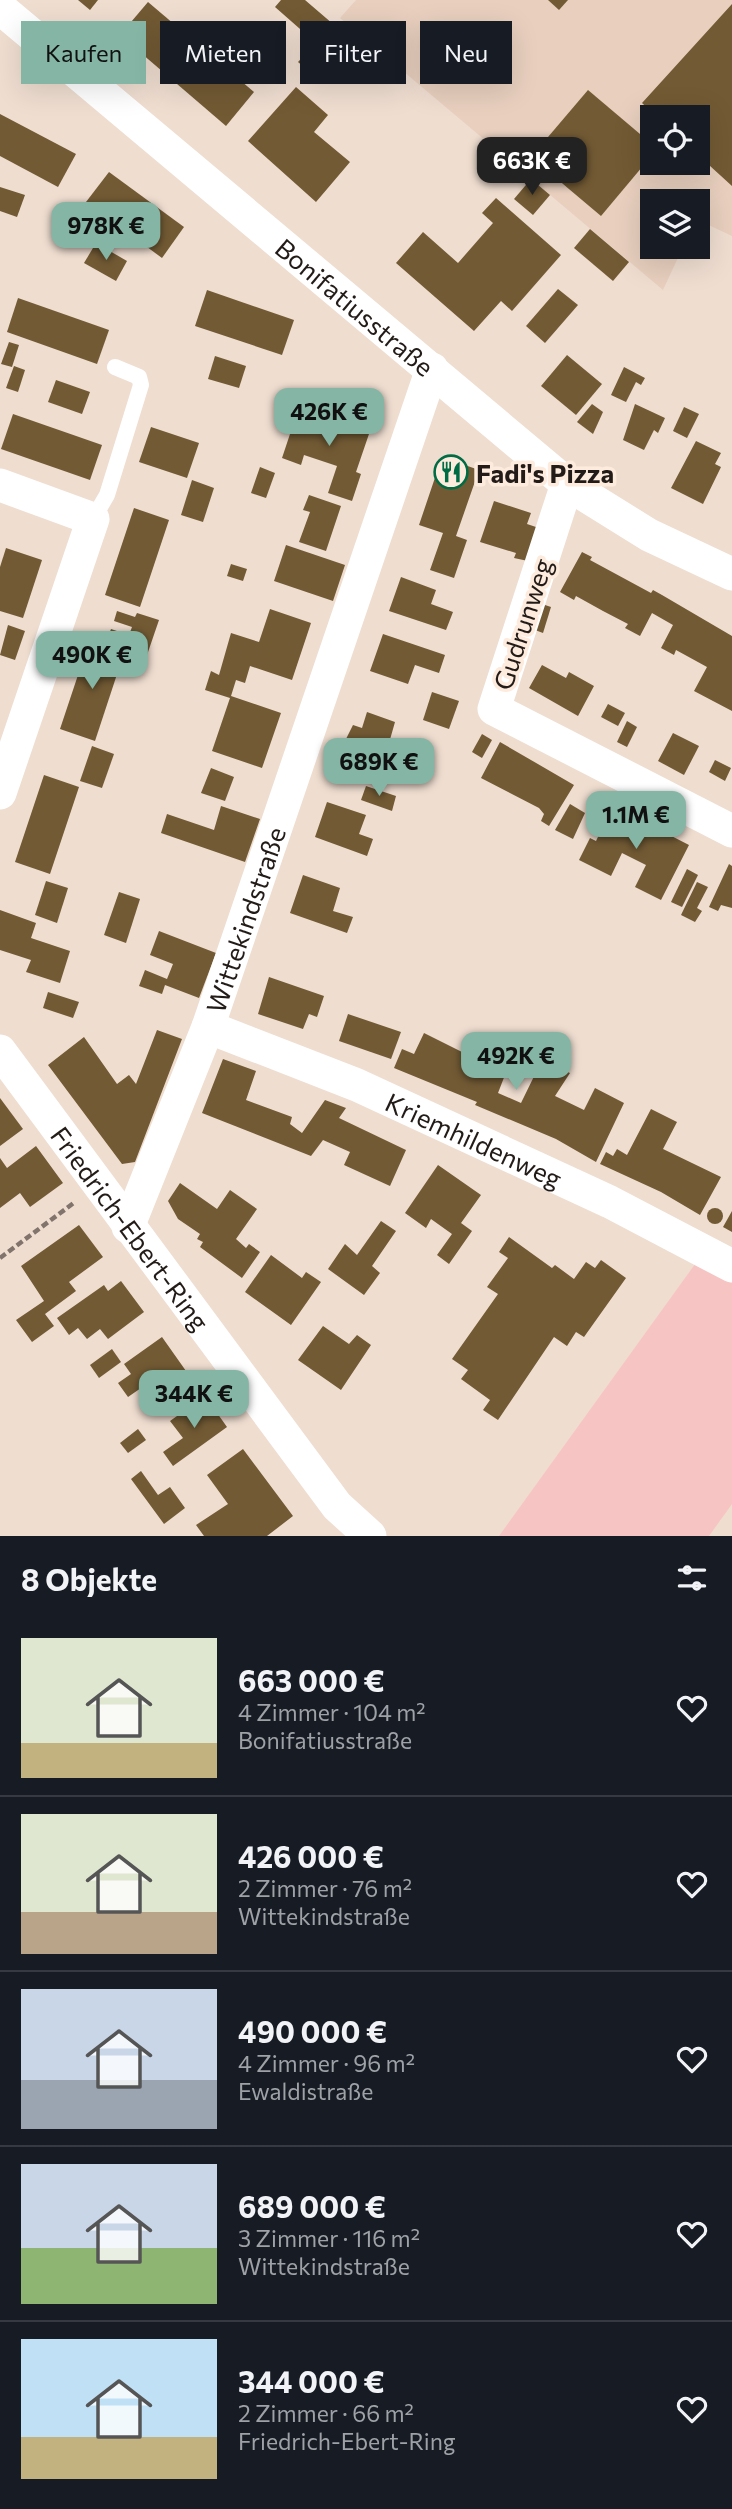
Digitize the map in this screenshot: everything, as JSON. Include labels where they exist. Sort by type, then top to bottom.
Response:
[{"type":"street","name":"Bonifatiusstraße","points":[[0,8],[567,484],[649,535],[732,574]]},
{"type":"street","name":"Wittekindstraße","points":[[128,1227],[208,1027],[432,369]]},
{"type":"street","name":"Gudrunweg","points":[[567,484],[494,709],[732,831]]},
{"type":"street","points":[[0,485],[93,519],[0,793]]},
{"type":"street","name":"Kriemhildenweg","points":[[208,1027],[357,1084],[610,1202],[732,1266]]},
{"type":"street","name":"Friedrich-Ebert-Ring","points":[[0,1051],[337,1506],[370,1536]]},
{"type":"lane","points":[[93,519],[107,495],[141,385],[139,377],[115,367]]},
{"type":"path","points":[[0,1258],[98,1185]]},
{"type":"shaded area","points":[[356,0],[732,0],[732,236],[710,226],[710,189],[640,189],[640,259],[677,259],[663,290],[406,74],[406,21],[344,21],[340,18]]},
{"type":"shaded area","points":[[698,1260],[732,1280],[732,1504],[709,1536],[499,1536]]},
{"type":"building","points":[[78,0],[98,0],[90,10]]},
{"type":"building","points":[[281,0],[305,0],[330,21],[300,21],[300,29],[275,7]]},
{"type":"building","points":[[548,0],[568,0],[559,10]]},
{"type":"building","points":[[148,2],[170,21],[160,21],[160,69],[146,57],[146,21],[132,21]]},
{"type":"building","points":[[732,4],[732,186],[710,166],[710,105],[642,103]]},
{"type":"building","points":[[177,84],[245,84],[254,92],[226,126]]},
{"type":"building","points":[[296,87],[328,115],[314,132],[350,162],[316,202],[248,141]]},
{"type":"building","points":[[588,90],[640,134],[640,170],[601,216],[531,157]]},
{"type":"building","points":[[0,114],[76,154],[58,187],[0,156]]},
{"type":"building","points":[[109,172],[184,227],[162,258],[86,202]]},
{"type":"building","points":[[531,179],[550,195],[533,215],[514,199]]},
{"type":"building","points":[[0,187],[25,195],[17,217],[0,211]]},
{"type":"building","points":[[496,198],[561,255],[512,311],[501,301],[474,331],[396,263],[423,232],[458,263],[493,223],[482,213]]},
{"type":"building","points":[[590,229],[629,262],[613,281],[574,248]]},
{"type":"building","points":[[96,243],[127,261],[116,281],[84,263]]},
{"type":"building","points":[[558,289],[578,305],[545,343],[526,326]]},
{"type":"building","points":[[207,290],[294,320],[282,355],[195,326]]},
{"type":"building","points":[[18,298],[109,330],[97,364],[7,332]]},
{"type":"building","points":[[9,342],[19,345],[12,367],[1,364]]},
{"type":"building","points":[[567,355],[602,384],[576,415],[541,386]]},
{"type":"building","points":[[215,356],[246,366],[239,388],[208,379]]},
{"type":"building","points":[[14,366],[25,370],[18,392],[6,388]]},
{"type":"building","points":[[624,367],[645,378],[641,385],[636,382],[626,402],[611,395]]},
{"type":"building","points":[[56,380],[90,392],[82,414],[48,402]]},
{"type":"building","points":[[592,404],[603,412],[593,434],[577,422]]},
{"type":"building","points":[[635,404],[665,418],[658,433],[654,430],[644,450],[623,440]]},
{"type":"building","points":[[299,407],[370,431],[356,472],[361,474],[352,501],[328,493],[337,466],[304,455],[301,465],[282,458]]},
{"type":"building","points":[[684,407],[699,414],[687,438],[673,431]]},
{"type":"building","points":[[13,414],[102,445],[90,480],[1,449]]},
{"type":"building","points":[[151,427],[199,443],[187,478],[139,462]]},
{"type":"building","points":[[696,441],[721,453],[715,464],[721,467],[703,504],[671,488]]},
{"type":"building","points":[[442,457],[479,470],[456,536],[467,540],[454,578],[430,570],[443,533],[419,525]]},
{"type":"building","points":[[260,467],[275,473],[266,498],[251,493]]},
{"type":"building","points":[[192,480],[214,488],[203,522],[181,515]]},
{"type":"building","points":[[309,495],[341,506],[326,551],[299,542],[310,512],[303,510]]},
{"type":"building","points":[[494,501],[531,513],[527,524],[539,528],[528,561],[514,558],[516,553],[480,542]]},
{"type":"building","points":[[134,508],[169,520],[140,607],[105,595]]},
{"type":"building","points":[[286,545],[345,565],[333,601],[274,581]]},
{"type":"building","points":[[6,548],[42,560],[23,618],[0,611],[0,567]]},
{"type":"building","points":[[582,552],[592,557],[590,560],[651,593],[653,590],[732,636],[732,711],[694,691],[707,667],[676,650],[674,655],[661,648],[673,625],[652,613],[640,636],[625,628],[628,624],[576,596],[574,600],[560,592]]},
{"type":"building","points":[[231,564],[247,569],[243,581],[227,576]]},
{"type":"building","points":[[401,577],[436,590],[431,604],[453,612],[446,630],[389,611]]},
{"type":"building","points":[[536,602],[551,607],[543,633],[527,627]]},
{"type":"building","points":[[270,609],[311,623],[292,680],[250,666],[245,683],[236,680],[231,696],[281,713],[262,768],[212,751],[230,698],[205,690],[211,671],[219,675],[231,633],[259,642]]},
{"type":"building","points":[[117,611],[135,617],[137,613],[159,620],[147,655],[108,637],[111,629],[129,635],[132,627],[114,621]]},
{"type":"building","points":[[8,625],[25,631],[15,660],[0,655]]},
{"type":"building","points":[[383,634],[445,655],[439,673],[415,665],[408,684],[370,671]]},
{"type":"building","points":[[89,642],[124,653],[95,741],[60,729]]},
{"type":"building","points":[[542,665],[566,678],[569,672],[594,686],[578,716],[529,688]]},
{"type":"building","points":[[432,692],[459,701],[449,729],[423,720]]},
{"type":"building","points":[[608,704],[625,713],[618,726],[601,717]]},
{"type":"building","points":[[367,712],[395,722],[385,757],[398,762],[391,779],[341,762],[342,759],[337,757],[353,725],[362,728]]},
{"type":"building","points":[[627,721],[637,727],[627,747],[617,742]]},
{"type":"building","points":[[673,733],[699,746],[684,775],[658,761]]},
{"type":"building","points":[[482,734],[492,740],[482,758],[472,752]]},
{"type":"building","points":[[500,742],[574,785],[549,826],[541,821],[544,814],[539,808],[481,778]]},
{"type":"building","points":[[92,746],[114,754],[102,788],[80,781]]},
{"type":"building","points":[[715,760],[731,768],[725,781],[709,772]]},
{"type":"building","points":[[211,768],[234,777],[225,801],[201,793]]},
{"type":"building","points":[[44,775],[79,787],[50,874],[15,862]]},
{"type":"building","points":[[366,786],[396,796],[392,811],[361,800]]},
{"type":"building","points":[[327,802],[366,815],[359,834],[373,839],[367,856],[315,837]]},
{"type":"building","points":[[570,804],[585,813],[573,839],[555,830]]},
{"type":"building","points":[[221,806],[260,819],[245,862],[161,833],[167,814],[214,830]]},
{"type":"building","points":[[613,806],[689,845],[661,900],[635,887],[646,865],[622,853],[611,876],[579,860],[590,838],[596,841]]},
{"type":"building","points":[[729,864],[732,866],[732,908],[721,905],[718,911],[709,907]]},
{"type":"building","points":[[687,869],[698,875],[682,907],[671,902]]},
{"type":"building","points":[[303,875],[340,888],[333,911],[353,917],[347,933],[290,913]]},
{"type":"building","points":[[46,881],[68,888],[57,923],[35,915]]},
{"type":"building","points":[[697,882],[708,887],[697,908],[702,911],[695,922],[681,915]]},
{"type":"building","points":[[119,892],[140,899],[126,943],[104,935]]},
{"type":"building","points":[[0,910],[36,923],[31,938],[70,951],[60,983],[26,972],[31,960],[0,950]]},
{"type":"building","points":[[159,931],[216,953],[199,998],[165,985],[162,994],[139,986],[145,970],[167,979],[173,964],[150,955]]},
{"type":"building","points":[[269,977],[324,996],[317,1017],[309,1014],[303,1029],[258,1014]]},
{"type":"building","points":[[48,992],[79,1002],[73,1018],[43,1008]]},
{"type":"building","points":[[348,1014],[401,1032],[391,1059],[339,1041]]},
{"type":"building","points":[[157,1030],[182,1039],[135,1162],[122,1164],[48,1065],[84,1037],[117,1084],[129,1075],[136,1084]]},
{"type":"building","points":[[424,1033],[480,1061],[493,1033],[517,1044],[498,1093],[521,1103],[542,1060],[570,1073],[555,1096],[584,1110],[595,1088],[624,1103],[596,1162],[556,1139],[475,1105],[477,1102],[394,1068],[402,1049],[414,1054]]},
{"type":"building","points":[[223,1059],[256,1071],[246,1100],[292,1117],[290,1124],[302,1133],[325,1100],[346,1108],[339,1118],[406,1150],[390,1186],[344,1165],[350,1152],[323,1140],[311,1156],[202,1113]]},
{"type":"building","points":[[0,1098],[23,1129],[0,1146]]},
{"type":"building","points":[[651,1109],[677,1122],[663,1149],[721,1177],[700,1215],[661,1192],[600,1164],[606,1152],[613,1156],[617,1149],[627,1155]]},
{"type":"building","points":[[36,1146],[63,1183],[30,1207],[20,1193],[0,1208],[0,1158],[7,1168]]},
{"type":"building","points":[[438,1165],[481,1195],[461,1223],[472,1231],[449,1264],[437,1255],[452,1234],[431,1219],[426,1228],[405,1213]]},
{"type":"building","points":[[180,1183],[217,1209],[230,1190],[257,1209],[236,1239],[246,1248],[249,1244],[260,1252],[242,1278],[200,1247],[203,1242],[197,1239],[200,1234],[178,1219],[168,1201]]},
{"type":"building","points":[[712,1208],[718,1208],[723,1216],[721,1222],[712,1224],[707,1219],[707,1213]]},
{"type":"building","points":[[732,1211],[732,1232],[723,1227]]},
{"type":"building","points":[[381,1221],[396,1231],[372,1266],[380,1273],[364,1295],[328,1269],[345,1244],[357,1255]]},
{"type":"building","points":[[79,1225],[103,1257],[69,1282],[76,1291],[45,1314],[54,1326],[32,1342],[16,1320],[44,1301],[21,1266]]},
{"type":"building","points":[[509,1237],[552,1268],[555,1265],[574,1279],[586,1262],[595,1268],[601,1260],[626,1278],[584,1337],[576,1332],[567,1346],[554,1337],[498,1420],[483,1410],[490,1400],[461,1379],[468,1370],[452,1359],[498,1294],[487,1287],[508,1258],[499,1252]]},
{"type":"building","points":[[271,1255],[302,1278],[306,1272],[321,1282],[291,1325],[245,1292]]},
{"type":"building","points":[[121,1281],[144,1312],[108,1339],[100,1329],[87,1339],[78,1328],[69,1335],[57,1318],[104,1285],[108,1291]]},
{"type":"building","points":[[323,1326],[349,1344],[357,1335],[371,1345],[341,1390],[298,1360]]},
{"type":"building","points":[[162,1337],[186,1371],[148,1398],[141,1388],[128,1397],[118,1383],[131,1374],[124,1364]]},
{"type":"building","points":[[112,1349],[121,1362],[99,1378],[90,1365]]},
{"type":"building","points":[[205,1396],[227,1427],[173,1466],[163,1452],[183,1438],[170,1421]]},
{"type":"building","points":[[138,1429],[146,1440],[128,1453],[120,1443]]},
{"type":"building","points":[[243,1449],[293,1516],[267,1536],[204,1536],[196,1525],[228,1504],[207,1475]]},
{"type":"building","points":[[141,1471],[158,1495],[170,1487],[185,1508],[164,1524],[131,1479]]},
{"type":"place","name":"Fadi's Pizza","points":[[451,472]]}]
